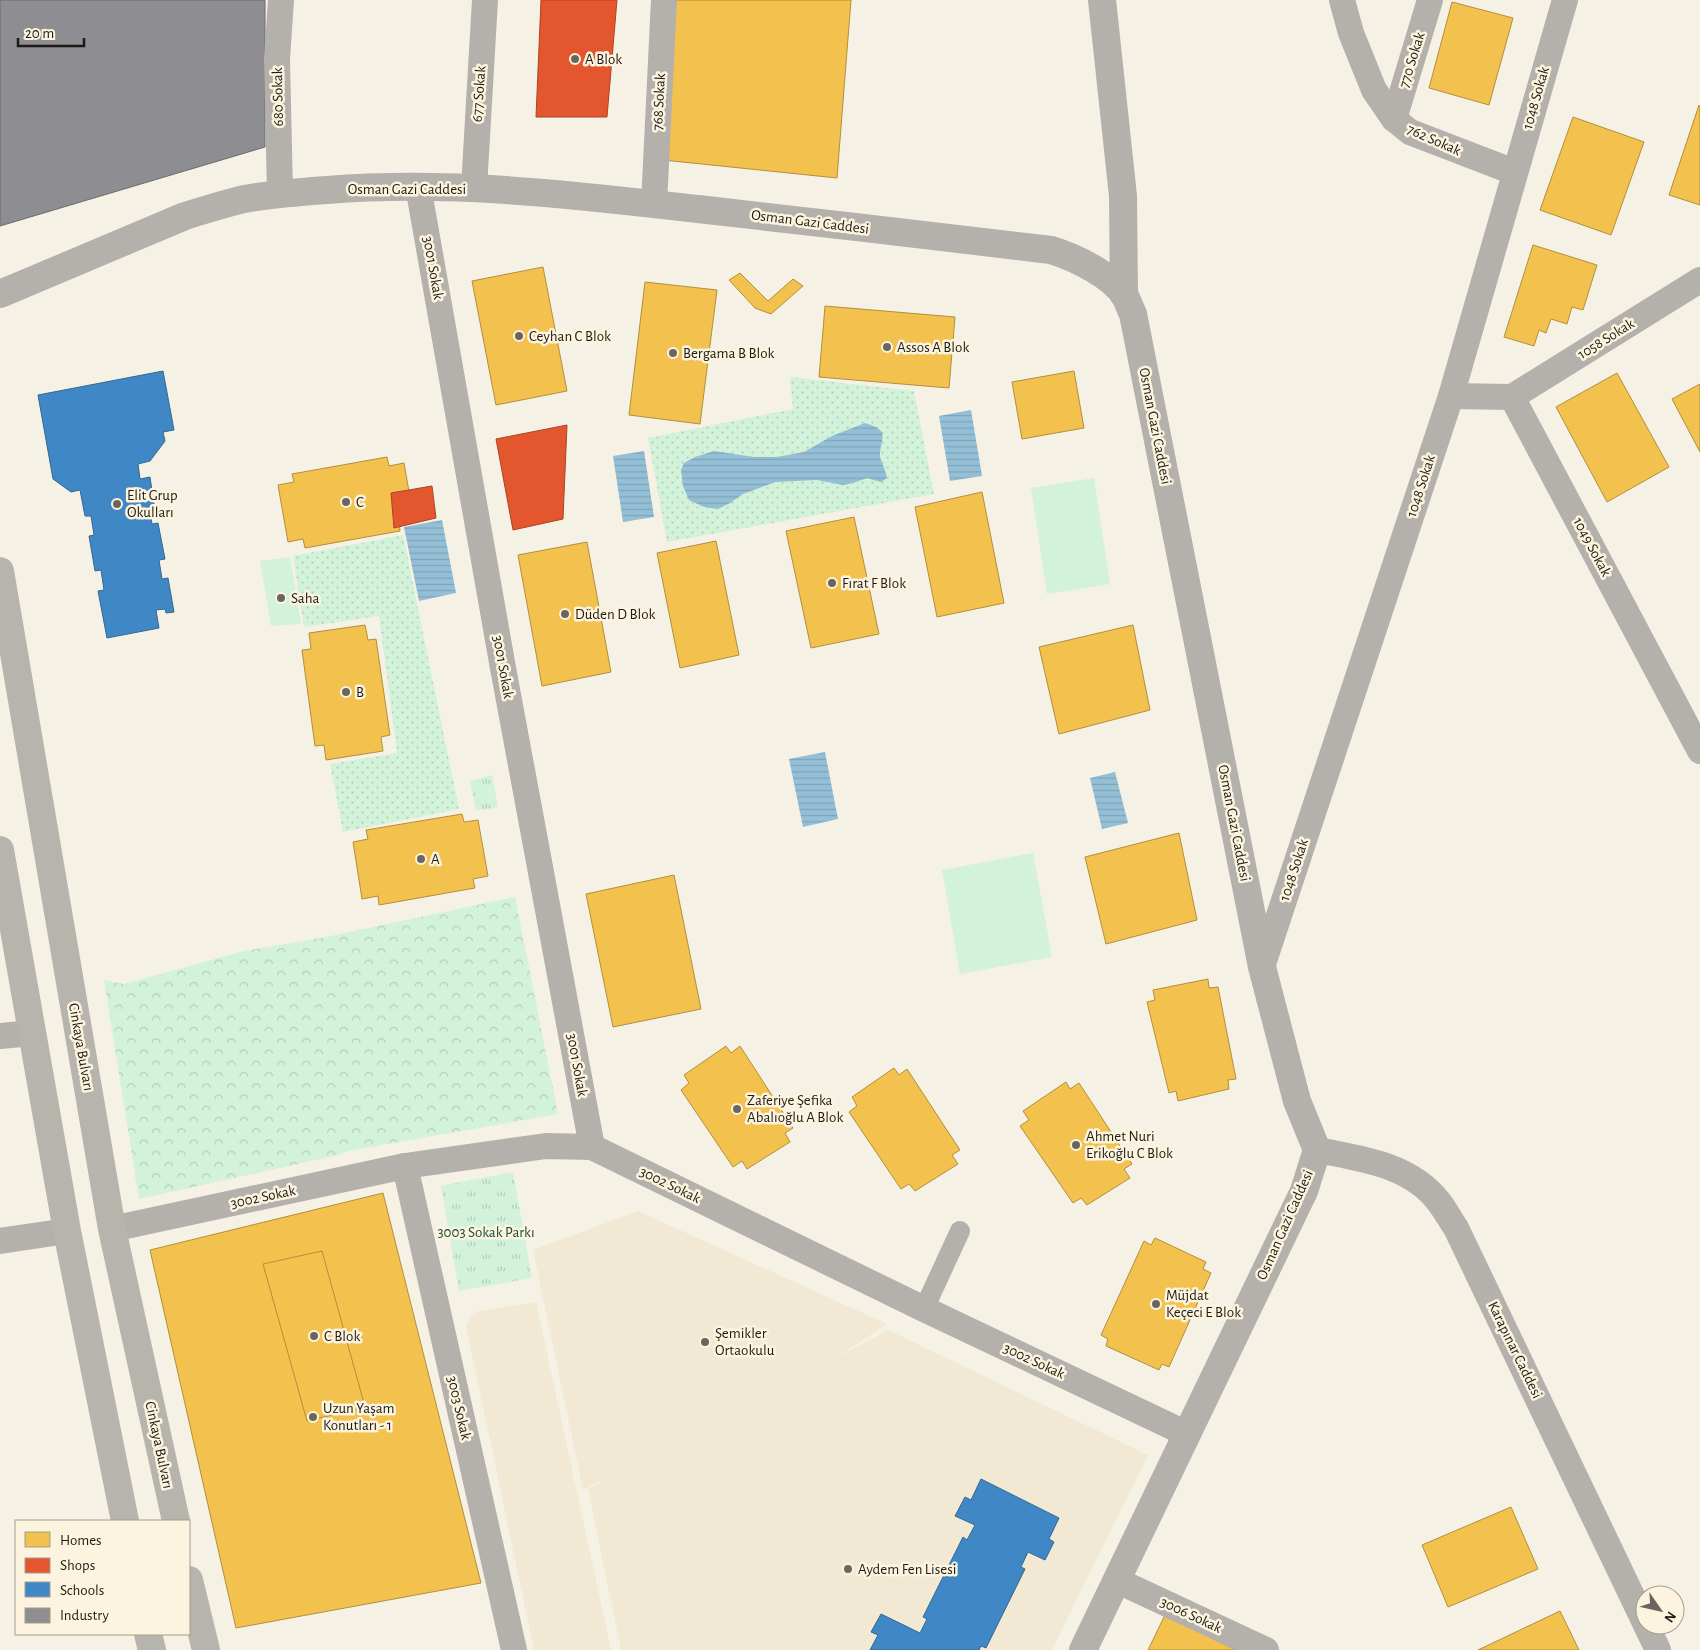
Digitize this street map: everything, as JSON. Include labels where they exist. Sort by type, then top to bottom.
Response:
[{"type":"main road","name":"Cinkaya Bulvarı","points":[[0,571],[112,1229],[176,1520]]},
{"type":"main road","points":[[0,850],[66,1231],[125,1520]]},
{"type":"main road","points":[[190,1584],[206,1650]]},
{"type":"main road","points":[[148,1635],[152,1650]]},
{"type":"street","name":"680 Sokak","points":[[280,0],[277,59],[280,194]]},
{"type":"street","name":"677 Sokak","points":[[474,188],[485,0]]},
{"type":"street","name":"768 Sokak","points":[[654,204],[664,0]]},
{"type":"street","points":[[1102,0],[1123,196],[1124,295]]},
{"type":"street","name":"762 Sokak","points":[[1342,0],[1351,32],[1374,90],[1394,119],[1410,132],[1514,172]]},
{"type":"street","name":"770 Sokak","points":[[1394,119],[1430,0]]},
{"type":"street","name":"1048 Sokak","points":[[1262,967],[1451,396],[1565,0]]},
{"type":"street","name":"Osman Gazi Caddesi","points":[[0,294],[185,216],[245,199],[352,188],[418,186],[516,190],[1051,250],[1064,254],[1094,270],[1112,283],[1124,295],[1133,314],[1262,967],[1297,1101],[1317,1150],[1304,1191],[1083,1650]]},
{"type":"street","name":"3001 Sokak","points":[[418,186],[503,668],[592,1147]]},
{"type":"street","name":"1058 Sokak","points":[[1512,398],[1700,280]]},
{"type":"street","points":[[1451,396],[1512,398]]},
{"type":"street","name":"1049 Sokak","points":[[1512,398],[1700,751]]},
{"type":"street","points":[[0,1036],[32,1033]]},
{"type":"street","name":"3002 Sokak","points":[[112,1229],[405,1166],[546,1146],[592,1147],[924,1309],[1187,1434]]},
{"type":"street","name":"Karapınar Caddesi","points":[[1317,1150],[1372,1161],[1399,1169],[1422,1185],[1438,1201],[1456,1228],[1635,1601]]},
{"type":"street","name":"3003 Sokak","points":[[405,1166],[514,1650]]},
{"type":"street","points":[[0,1242],[66,1231]]},
{"type":"street","points":[[924,1309],[960,1231]]},
{"type":"street","name":"3006 Sokak","points":[[1116,1580],[1266,1650]]},
{"type":"street","name":"Karapınar Caddesi","points":[[1651,1635],[1658,1650]]},
{"type":"shaded area","name":"Aydem Fen Lisesi","points":[[638,1211],[887,1324],[836,1358],[888,1330],[1148,1455],[1052,1650],[621,1650],[588,1489],[628,1467],[583,1490],[533,1250]]},
{"type":"shaded area","points":[[536,1302],[611,1650],[534,1650],[466,1326],[471,1317],[478,1311]]},
{"type":"green space","points":[[790,377],[914,391],[934,494],[667,542],[648,438],[793,409]]},
{"type":"green space","points":[[1094,478],[1110,584],[1047,594],[1031,488]]},
{"type":"green space","points":[[403,535],[459,809],[343,832],[330,764],[397,753],[379,616],[304,627],[293,556]]},
{"type":"green space","name":"Saha","points":[[290,557],[301,624],[271,626],[260,561]]},
{"type":"green space","points":[[492,775],[498,807],[476,811],[470,781]]},
{"type":"green space","points":[[1033,853],[1052,957],[960,974],[942,870]]},
{"type":"green space","points":[[515,897],[558,1114],[353,1150],[334,1156],[139,1199],[104,980],[124,984],[244,951],[326,937]]},
{"type":"green space","name":"3003 Sokak Parkı","points":[[513,1172],[532,1278],[459,1291],[441,1186]]},
{"type":"water","points":[[971,410],[982,476],[950,481],[939,416]]},
{"type":"water","points":[[865,423],[876,427],[882,432],[880,457],[887,478],[881,482],[867,478],[843,485],[817,480],[775,482],[743,494],[718,509],[704,507],[689,500],[683,486],[681,470],[684,463],[695,457],[714,451],[754,457],[777,457],[804,452],[832,436]]},
{"type":"water","points":[[644,451],[654,517],[623,522],[613,456]]},
{"type":"water","points":[[442,520],[456,593],[419,601],[404,527]]},
{"type":"water","points":[[825,752],[838,819],[803,827],[789,759]]},
{"type":"water","points":[[1115,772],[1128,823],[1102,829],[1090,778]]},
{"type":"building: Homes","points":[[676,0],[851,0],[837,178],[663,160]]},
{"type":"building: Homes","points":[[1452,2],[1513,18],[1489,105],[1429,88]]},
{"type":"building: Homes","points":[[1700,106],[1700,205],[1669,195]]},
{"type":"building: Homes","points":[[1573,117],[1644,142],[1611,235],[1540,210]]},
{"type":"building: Homes","points":[[1533,245],[1597,265],[1583,310],[1572,307],[1567,324],[1551,319],[1546,333],[1539,330],[1534,346],[1504,337]]},
{"type":"building: Homes","name":"Ceyhan C Blok","points":[[543,267],[567,391],[496,405],[472,281]]},
{"type":"building: Homes","points":[[740,273],[768,301],[793,279],[803,286],[771,314],[755,308],[729,280]]},
{"type":"building: Homes","name":"Bergama B Blok","points":[[645,282],[717,290],[700,424],[629,415]]},
{"type":"building: Homes","name":"Assos A Blok","points":[[825,306],[955,317],[949,388],[819,377]]},
{"type":"building: Homes","points":[[1074,371],[1084,428],[1022,439],[1012,382]]},
{"type":"building: Homes","points":[[1617,373],[1669,467],[1607,502],[1556,407]]},
{"type":"building: Homes","points":[[1700,384],[1700,452],[1672,399]]},
{"type":"building: Homes","name":"C","points":[[387,457],[389,466],[404,463],[414,520],[399,522],[400,531],[305,548],[303,539],[288,542],[278,485],[294,482],[292,474]]},
{"type":"building: Homes","points":[[982,492],[1004,603],[937,617],[915,507]]},
{"type":"building: Homes","name":"Fırat F Blok","points":[[854,517],[879,634],[811,648],[786,531]]},
{"type":"building: Homes","points":[[716,541],[739,655],[680,668],[657,553]]},
{"type":"building: Homes","name":"Düden D Blok","points":[[587,542],[611,672],[542,686],[518,555]]},
{"type":"building: Homes","name":"B","points":[[365,625],[368,640],[376,639],[390,735],[381,737],[383,751],[326,760],[324,745],[315,746],[302,650],[311,649],[309,633]]},
{"type":"building: Homes","points":[[1133,625],[1150,710],[1059,734],[1039,647]]},
{"type":"building: Homes","name":"A","points":[[462,814],[464,822],[478,820],[488,876],[473,879],[475,888],[379,905],[378,896],[362,899],[353,842],[368,839],[366,830]]},
{"type":"building: Homes","points":[[1179,833],[1197,920],[1106,944],[1085,857]]},
{"type":"building: Homes","points":[[674,875],[701,1009],[613,1027],[586,894]]},
{"type":"building: Homes","points":[[1208,979],[1209,988],[1218,987],[1236,1079],[1228,1080],[1229,1089],[1178,1101],[1176,1091],[1169,1093],[1147,1002],[1155,1000],[1153,990]]},
{"type":"building: Homes","name":"Zaferiye Şefika Abalıoğlu A Blok","points":[[726,1046],[731,1053],[740,1046],[793,1128],[785,1133],[790,1142],[747,1169],[742,1161],[733,1167],[681,1090],[689,1083],[684,1075]]},
{"type":"building: Homes","points":[[894,1068],[899,1075],[907,1069],[960,1150],[952,1155],[958,1164],[915,1191],[909,1184],[901,1189],[849,1112],[857,1106],[852,1097]]},
{"type":"building: Homes","name":"Ahmet Nuri Erikoğlu C Blok","points":[[1066,1082],[1070,1089],[1079,1083],[1132,1164],[1124,1169],[1130,1178],[1087,1205],[1081,1198],[1073,1203],[1020,1126],[1029,1120],[1023,1111]]},
{"type":"building: Homes","name":"Uzun Yaşam Konutları - 1","points":[[383,1193],[481,1583],[236,1628],[150,1250]]},
{"type":"building: Homes","name":"Müjdat Keçeci E Blok","points":[[1155,1238],[1206,1262],[1203,1269],[1211,1273],[1169,1367],[1162,1364],[1159,1370],[1106,1346],[1108,1339],[1101,1335],[1144,1241],[1151,1245]]},
{"type":"building: Homes","name":"C Blok","points":[[322,1251],[365,1407],[307,1421],[263,1264]]},
{"type":"building: Homes","points":[[1511,1507],[1538,1569],[1448,1607],[1422,1545]]},
{"type":"building: Homes","points":[[1560,1611],[1579,1650],[1478,1650]]},
{"type":"building: Homes","points":[[1165,1615],[1236,1650],[1148,1650]]},
{"type":"building: Shops","name":"A Blok","points":[[541,0],[617,0],[607,117],[536,117]]},
{"type":"building: Shops","points":[[567,425],[563,519],[513,530],[496,439]]},
{"type":"building: Shops","points":[[432,486],[436,518],[394,528],[391,493]]},
{"type":"building: Schools","name":"Elit Grup Okulları","points":[[163,371],[174,430],[163,432],[165,441],[150,461],[138,464],[140,479],[150,477],[154,504],[149,505],[152,524],[158,523],[165,559],[159,560],[162,579],[168,578],[174,612],[166,613],[165,609],[156,610],[159,628],[107,638],[98,591],[104,590],[101,570],[95,571],[89,536],[94,535],[91,516],[85,516],[80,490],[71,492],[53,479],[38,395]]},
{"type":"building: Schools","points":[[981,1479],[1059,1518],[1049,1539],[1054,1542],[1045,1560],[1028,1552],[1021,1567],[1025,1569],[986,1648],[981,1646],[979,1650],[870,1650],[878,1635],[871,1632],[881,1614],[920,1633],[927,1619],[923,1617],[963,1537],[967,1540],[975,1525],[955,1516],[965,1497],[971,1500]]},
{"type":"building: Industry","points":[[0,0],[265,0],[265,147],[0,226]]},
{"type":"place","name":"A Blok","points":[[575,59]]},
{"type":"place","name":"Ceyhan C Blok","points":[[519,336]]},
{"type":"place","name":"Assos A Blok","points":[[887,347]]},
{"type":"place","name":"Bergama B Blok","points":[[673,353]]},
{"type":"place","name":"C","points":[[346,502]]},
{"type":"place","name":"Elit Grup Okulları","points":[[117,504]]},
{"type":"place","name":"Fırat F Blok","points":[[832,583]]},
{"type":"place","name":"Saha","points":[[281,598]]},
{"type":"place","name":"Düden D Blok","points":[[565,614]]},
{"type":"place","name":"B","points":[[346,692]]},
{"type":"place","name":"A","points":[[421,859]]},
{"type":"place","name":"Zaferiye Şefika Abalıoğlu A Blok","points":[[737,1109]]},
{"type":"place","name":"Ahmet Nuri Erikoğlu C Blok","points":[[1076,1145]]},
{"type":"place","name":"Müjdat Keçeci E Blok","points":[[1156,1304]]},
{"type":"place","name":"C Blok","points":[[314,1336]]},
{"type":"place","name":"Şemikler Ortaokulu","points":[[705,1342]]},
{"type":"place","name":"Uzun Yaşam Konutları - 1","points":[[313,1417]]},
{"type":"place","name":"Aydem Fen Lisesi","points":[[848,1569]]}]
